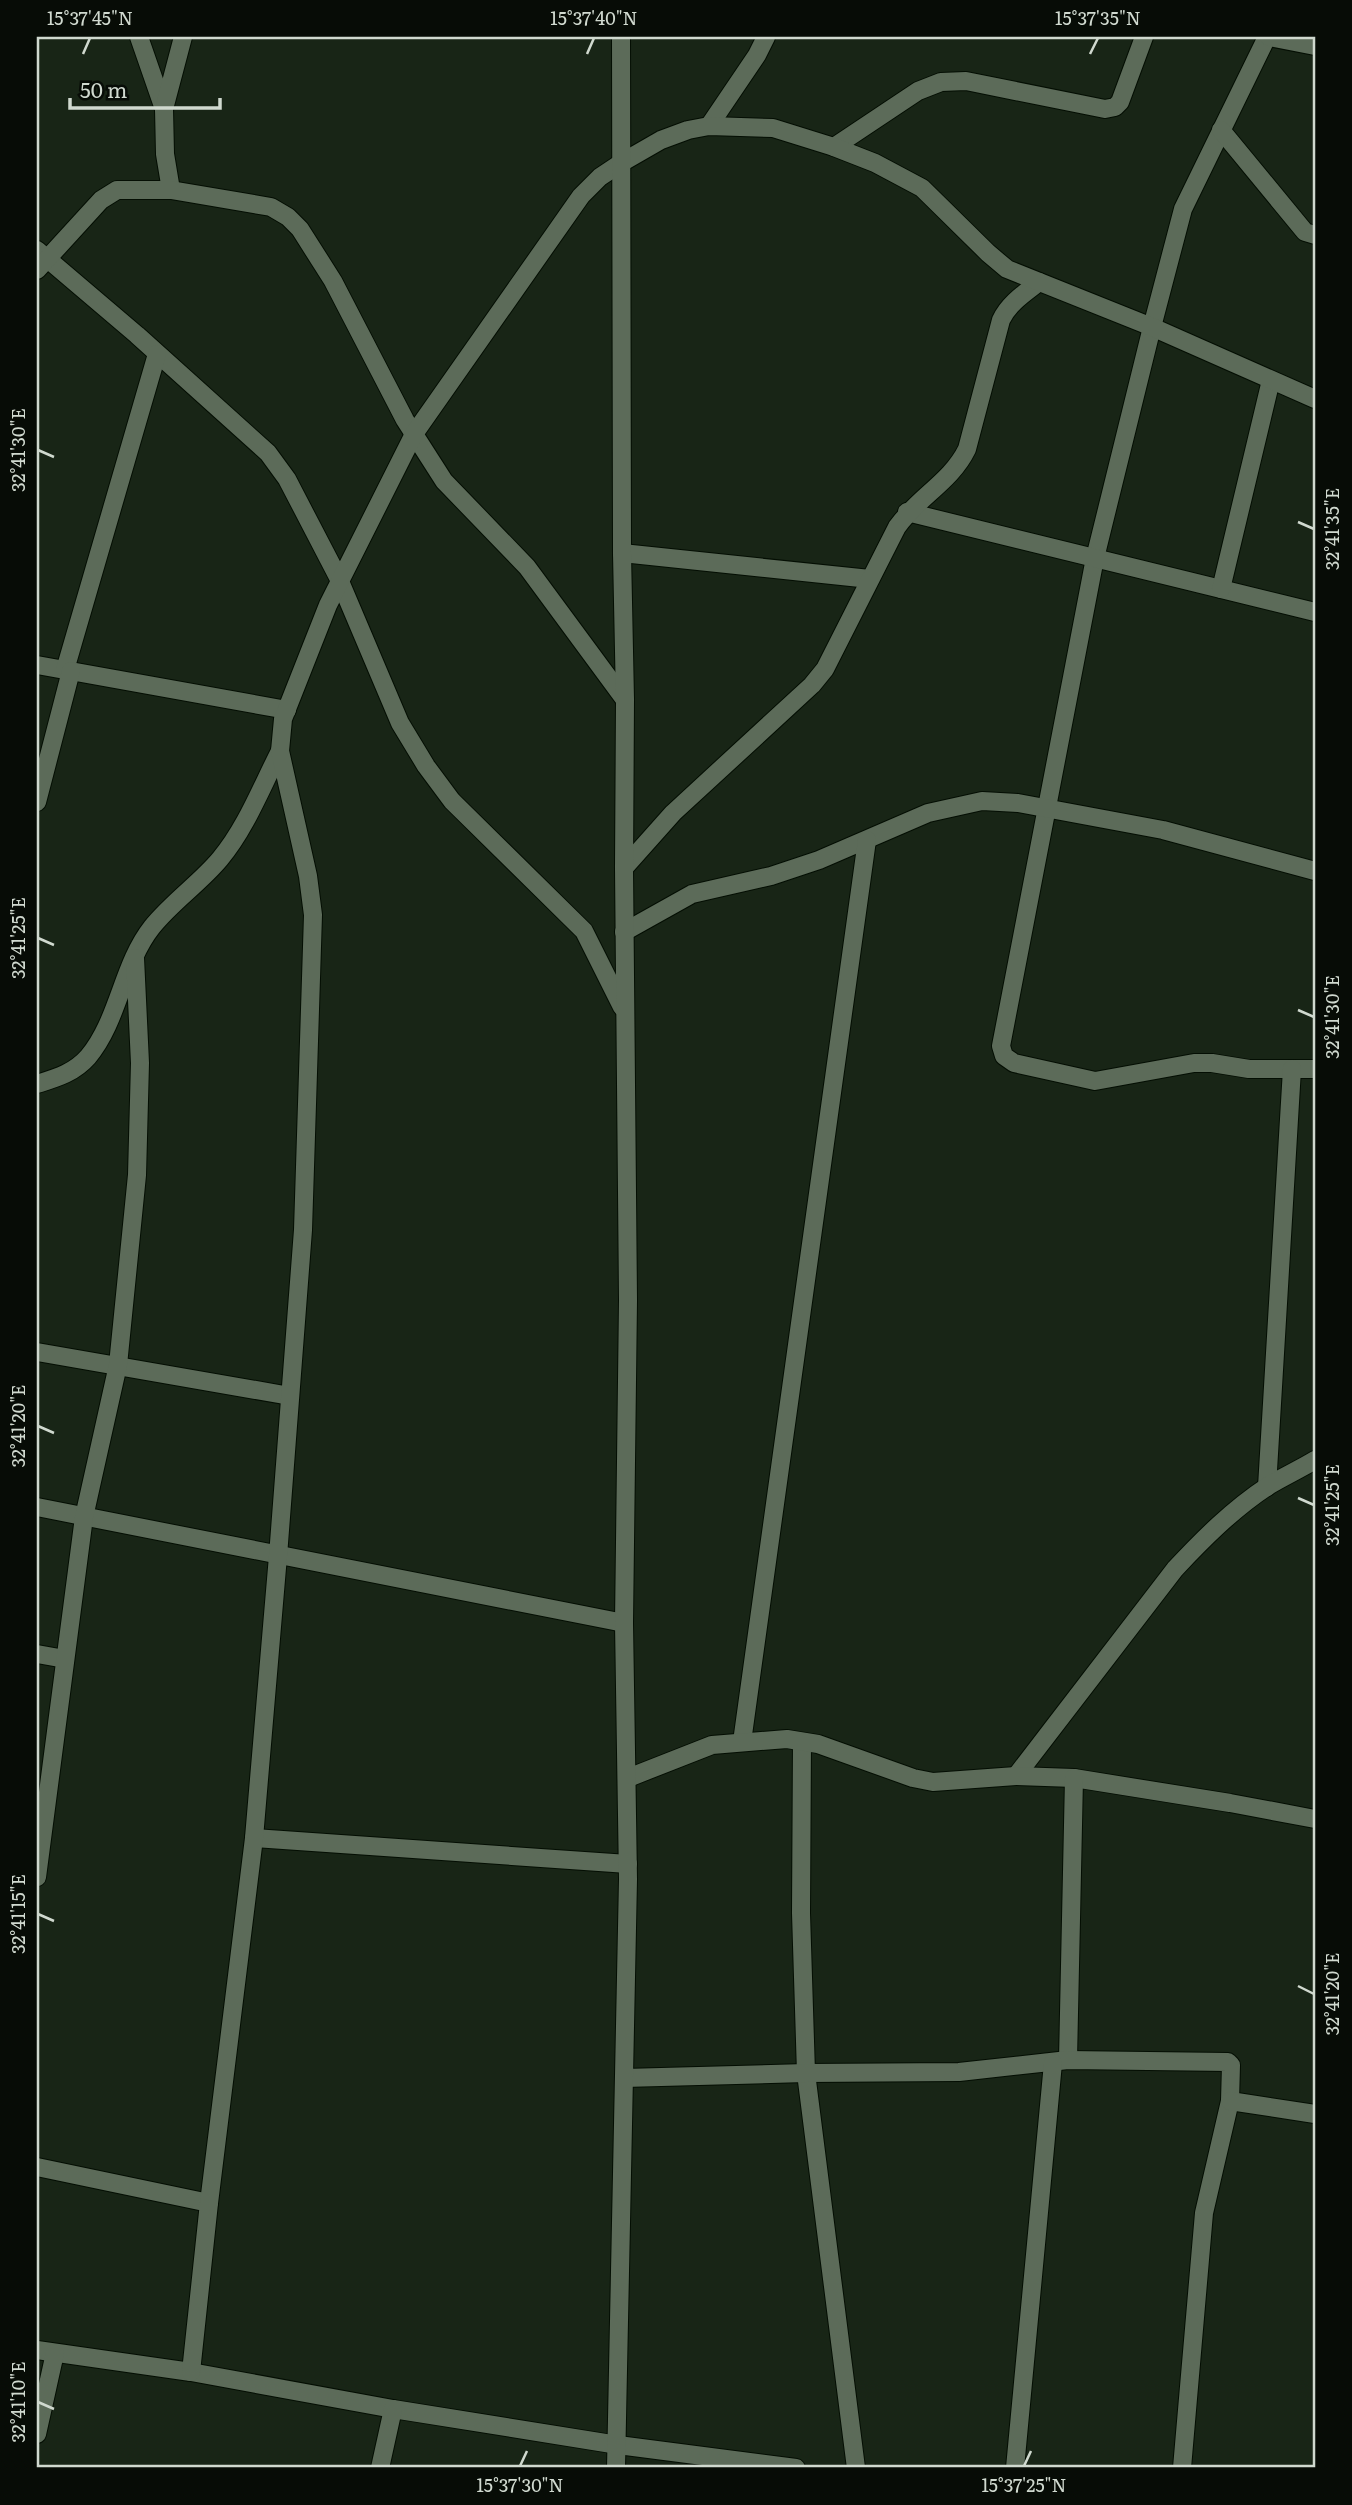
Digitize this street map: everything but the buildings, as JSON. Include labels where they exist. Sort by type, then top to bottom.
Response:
[{"type":"street","points":[[139,37],[164,109]]},
{"type":"street","points":[[171,190],[165,154],[164,109],[183,37]]},
{"type":"street","points":[[616,2468],[628,1864],[624,1623],[628,1300],[621,37]]},
{"type":"street","points":[[709,126],[757,55],[766,37]]},
{"type":"street","points":[[834,147],[918,91],[941,82],[966,81],[1105,109],[1115,107],[1120,102],[1144,37]]},
{"type":"street","points":[[1315,46],[1268,37],[1184,209],[1095,558],[1001,1046],[1004,1056],[1014,1063],[1095,1081],[1194,1063],[1249,1069],[1315,1069]]},
{"type":"street","points":[[191,2371],[254,1838],[303,1230],[313,915],[308,876],[280,751],[287,710],[339,579],[414,434],[582,196],[600,177],[661,140],[709,126],[773,128],[797,134],[875,163],[922,188],[972,239],[1007,269],[1153,327],[1315,399]]},
{"type":"street","points":[[1221,130],[1305,232],[1315,235]]},
{"type":"street","points":[[625,700],[527,567],[444,481],[414,434],[334,281],[300,229],[288,217],[271,207],[171,190],[117,190],[108,194],[40,259],[157,354],[268,453],[287,479],[339,579],[400,723],[425,766],[452,801],[584,930],[625,1013]]},
{"type":"street","points":[[624,868],[673,813],[812,685],[825,669],[897,527],[907,512],[960,465],[968,449],[1001,320],[1015,301],[1039,282]]},
{"type":"street","points":[[37,802],[68,670],[157,354]]},
{"type":"street","points":[[1220,589],[1271,380]]},
{"type":"street","points":[[907,512],[1315,612]]},
{"type":"street","points":[[622,553],[870,579]]},
{"type":"street","points":[[37,665],[287,710]]},
{"type":"street","points":[[37,1084],[64,1076],[87,1058],[99,1042],[135,958],[152,927],[220,860],[233,842],[280,751]]},
{"type":"street","points":[[624,932],[692,894],[771,876],[819,860],[928,813],[982,801],[1018,803],[1163,830],[1315,872]]},
{"type":"street","points":[[742,1742],[867,839]]},
{"type":"street","points":[[37,1877],[84,1517],[118,1365],[137,1175],[140,1063],[135,958]]},
{"type":"street","points":[[1267,1487],[1292,1069]]},
{"type":"street","points":[[37,1352],[290,1396]]},
{"type":"street","points":[[1016,1776],[1175,1569],[1201,1541],[1239,1507],[1267,1487],[1315,1460]]},
{"type":"street","points":[[37,1507],[624,1623]]},
{"type":"street","points":[[37,1654],[65,1659]]},
{"type":"street","points":[[628,1778],[712,1745],[788,1739],[818,1744],[933,1783],[1016,1776],[1074,1779],[1315,1819]]},
{"type":"street","points":[[802,1742],[801,1913],[806,2073],[856,2468]]},
{"type":"street","points":[[1015,2468],[1060,2062],[1074,1779]]},
{"type":"street","points":[[254,1838],[628,1864]]},
{"type":"street","points":[[624,2078],[806,2073],[959,2073],[1060,2062],[1224,2060],[1231,2065],[1230,2101],[1203,2213],[1182,2468]]},
{"type":"street","points":[[1230,2101],[1315,2114]]},
{"type":"street","points":[[37,2167],[209,2203]]},
{"type":"street","points":[[37,2350],[191,2371],[393,2409],[618,2445],[796,2468]]},
{"type":"street","points":[[37,2434],[55,2353]]},
{"type":"street","points":[[380,2468],[393,2409]]}]
